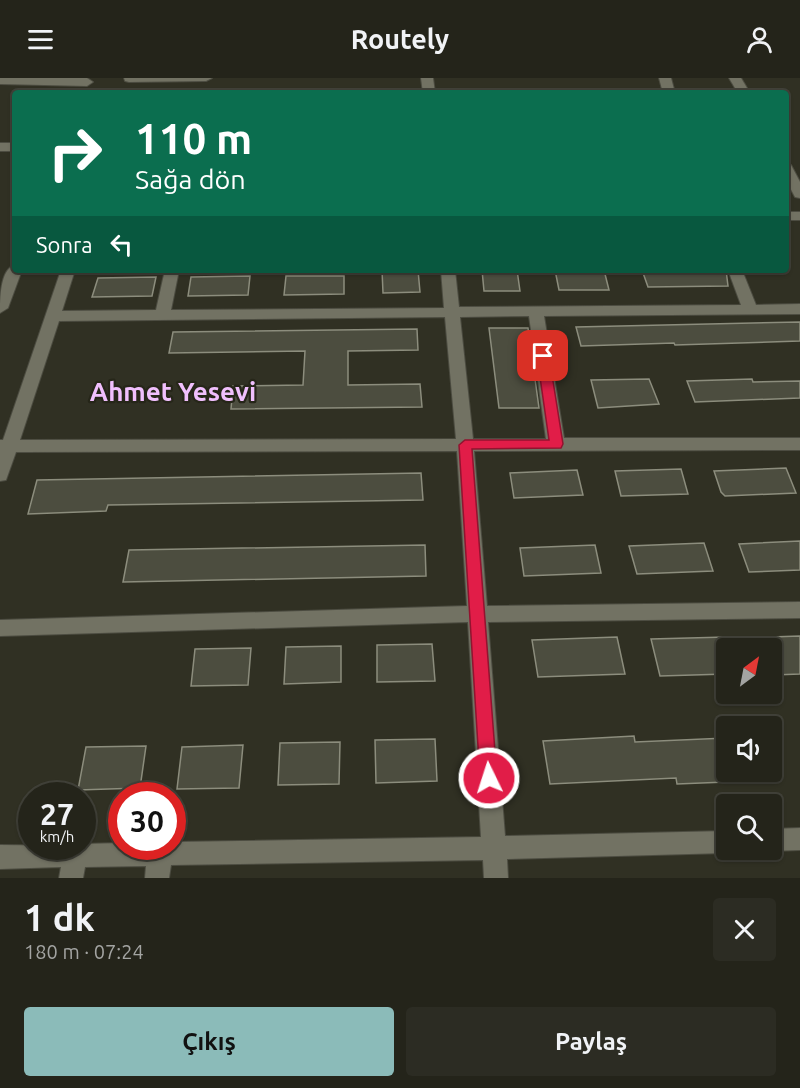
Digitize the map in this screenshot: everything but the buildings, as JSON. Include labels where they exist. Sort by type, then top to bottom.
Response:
[{"type":"street","points":[[129,79],[206,78]]},
{"type":"street","points":[[0,81],[86,84]]},
{"type":"street","points":[[789,174],[800,194]]},
{"type":"street","points":[[0,308],[13,273]]},
{"type":"street","points":[[0,475],[5,446],[67,273]]},
{"type":"street","points":[[163,314],[171,273]]},
{"type":"street","points":[[448,273],[465,445],[496,878]]},
{"type":"street","points":[[736,273],[751,311]]},
{"type":"street","points":[[53,316],[800,309]]},
{"type":"street","points":[[536,311],[556,444]]},
{"type":"street","points":[[5,446],[800,444]]},
{"type":"street","points":[[0,628],[477,614],[800,610]]},
{"type":"street","points":[[782,840],[800,839]]},
{"type":"street","points":[[186,854],[716,842]]},
{"type":"street","points":[[0,857],[73,867],[120,860]]},
{"type":"street","points":[[157,878],[159,860]]},
{"type":"district","name":"Ahmet Yesevi","points":[[173,392]]},
{"type":"route","points":[[489,778],[465,445],[556,444],[543,356]]}]
